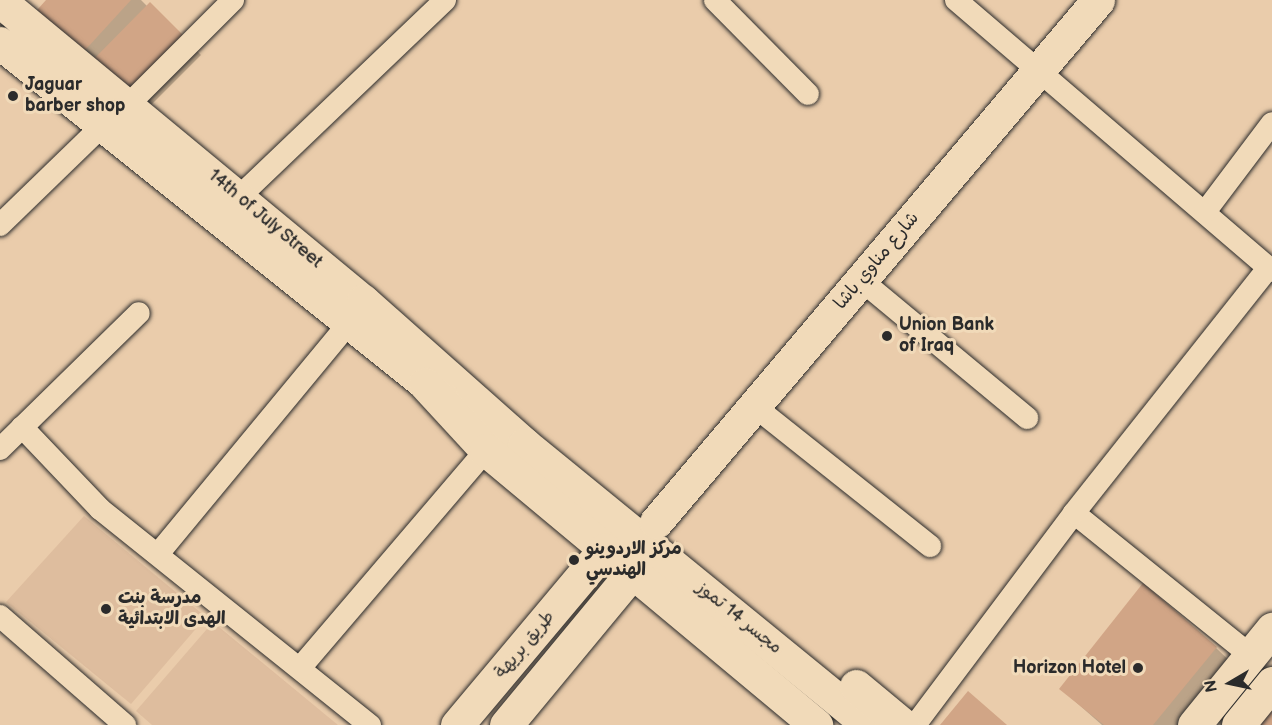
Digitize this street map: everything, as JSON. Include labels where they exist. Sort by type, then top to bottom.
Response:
[{"type":"main road","name":"شارع مناوي باشا","points":[[656,522],[1098,0]]},
{"type":"main road","name":"14th of July Street","points":[[0,1],[239,197],[428,371],[521,450]]},
{"type":"main road","name":"14th of July Street","points":[[0,43],[101,127],[349,323],[428,371]]},
{"type":"main road","points":[[428,371],[486,450],[598,557],[625,581],[816,725]]},
{"type":"main road","points":[[428,371],[508,406],[656,522],[903,725]]},
{"type":"main road","name":"مجسر 14 تموز","points":[[521,450],[845,725]]},
{"type":"main road","name":"مجسر 14 تموز","points":[[521,450],[869,725]]},
{"type":"main road","name":"طريق بريهة","points":[[457,725],[598,557]]},
{"type":"main road","name":"طريق بريهة","points":[[506,725],[625,581]]},
{"type":"main road","points":[[1194,725],[1272,629]]},
{"type":"main road","points":[[1238,725],[1272,683]]},
{"type":"street","points":[[127,106],[233,0]]},
{"type":"street","points":[[239,197],[445,0]]},
{"type":"street","points":[[715,0],[808,94]]},
{"type":"street","points":[[915,725],[1074,513],[1270,270],[956,0]]},
{"type":"street","points":[[1205,212],[1272,123]]},
{"type":"street","points":[[0,225],[101,127]]},
{"type":"street","points":[[861,280],[1027,418]]},
{"type":"street","points":[[0,449],[139,313]]},
{"type":"street","points":[[158,554],[349,323]]},
{"type":"street","points":[[754,406],[930,546]]},
{"type":"street","points":[[22,427],[100,509],[370,725]]},
{"type":"street","points":[[300,668],[486,450]]},
{"type":"street","points":[[1074,513],[1251,656]]},
{"type":"street","points":[[0,616],[120,723]]},
{"type":"shaded area","name":"مدرسة بنت الهدى اﻻبتدائية","points":[[84,516],[206,617],[131,704],[6,602]]},
{"type":"shaded area","points":[[213,622],[338,725],[152,725],[136,711]]},
{"type":"building","points":[[46,0],[131,0],[76,60],[30,18]]},
{"type":"building","points":[[150,2],[185,37],[123,100],[88,65]]},
{"type":"building","name":"Horizon Hotel","points":[[1143,583],[1217,647],[1153,725],[1104,725],[1059,689]]},
{"type":"building","points":[[968,691],[1007,725],[940,725]]},
{"type":"building","points":[[1272,707],[1272,725],[1258,725]]},
{"type":"place","name":"Jaguar barber shop","points":[[13,96]]},
{"type":"place","name":"Union Bank of Iraq","points":[[887,336]]},
{"type":"place","name":"مركز الاردوينو الهندسي","points":[[574,560]]},
{"type":"place","name":"مدرسة بنت الهدى اﻻبتدائية","points":[[106,609]]},
{"type":"place","name":"Horizon Hotel","points":[[1138,668]]}]
